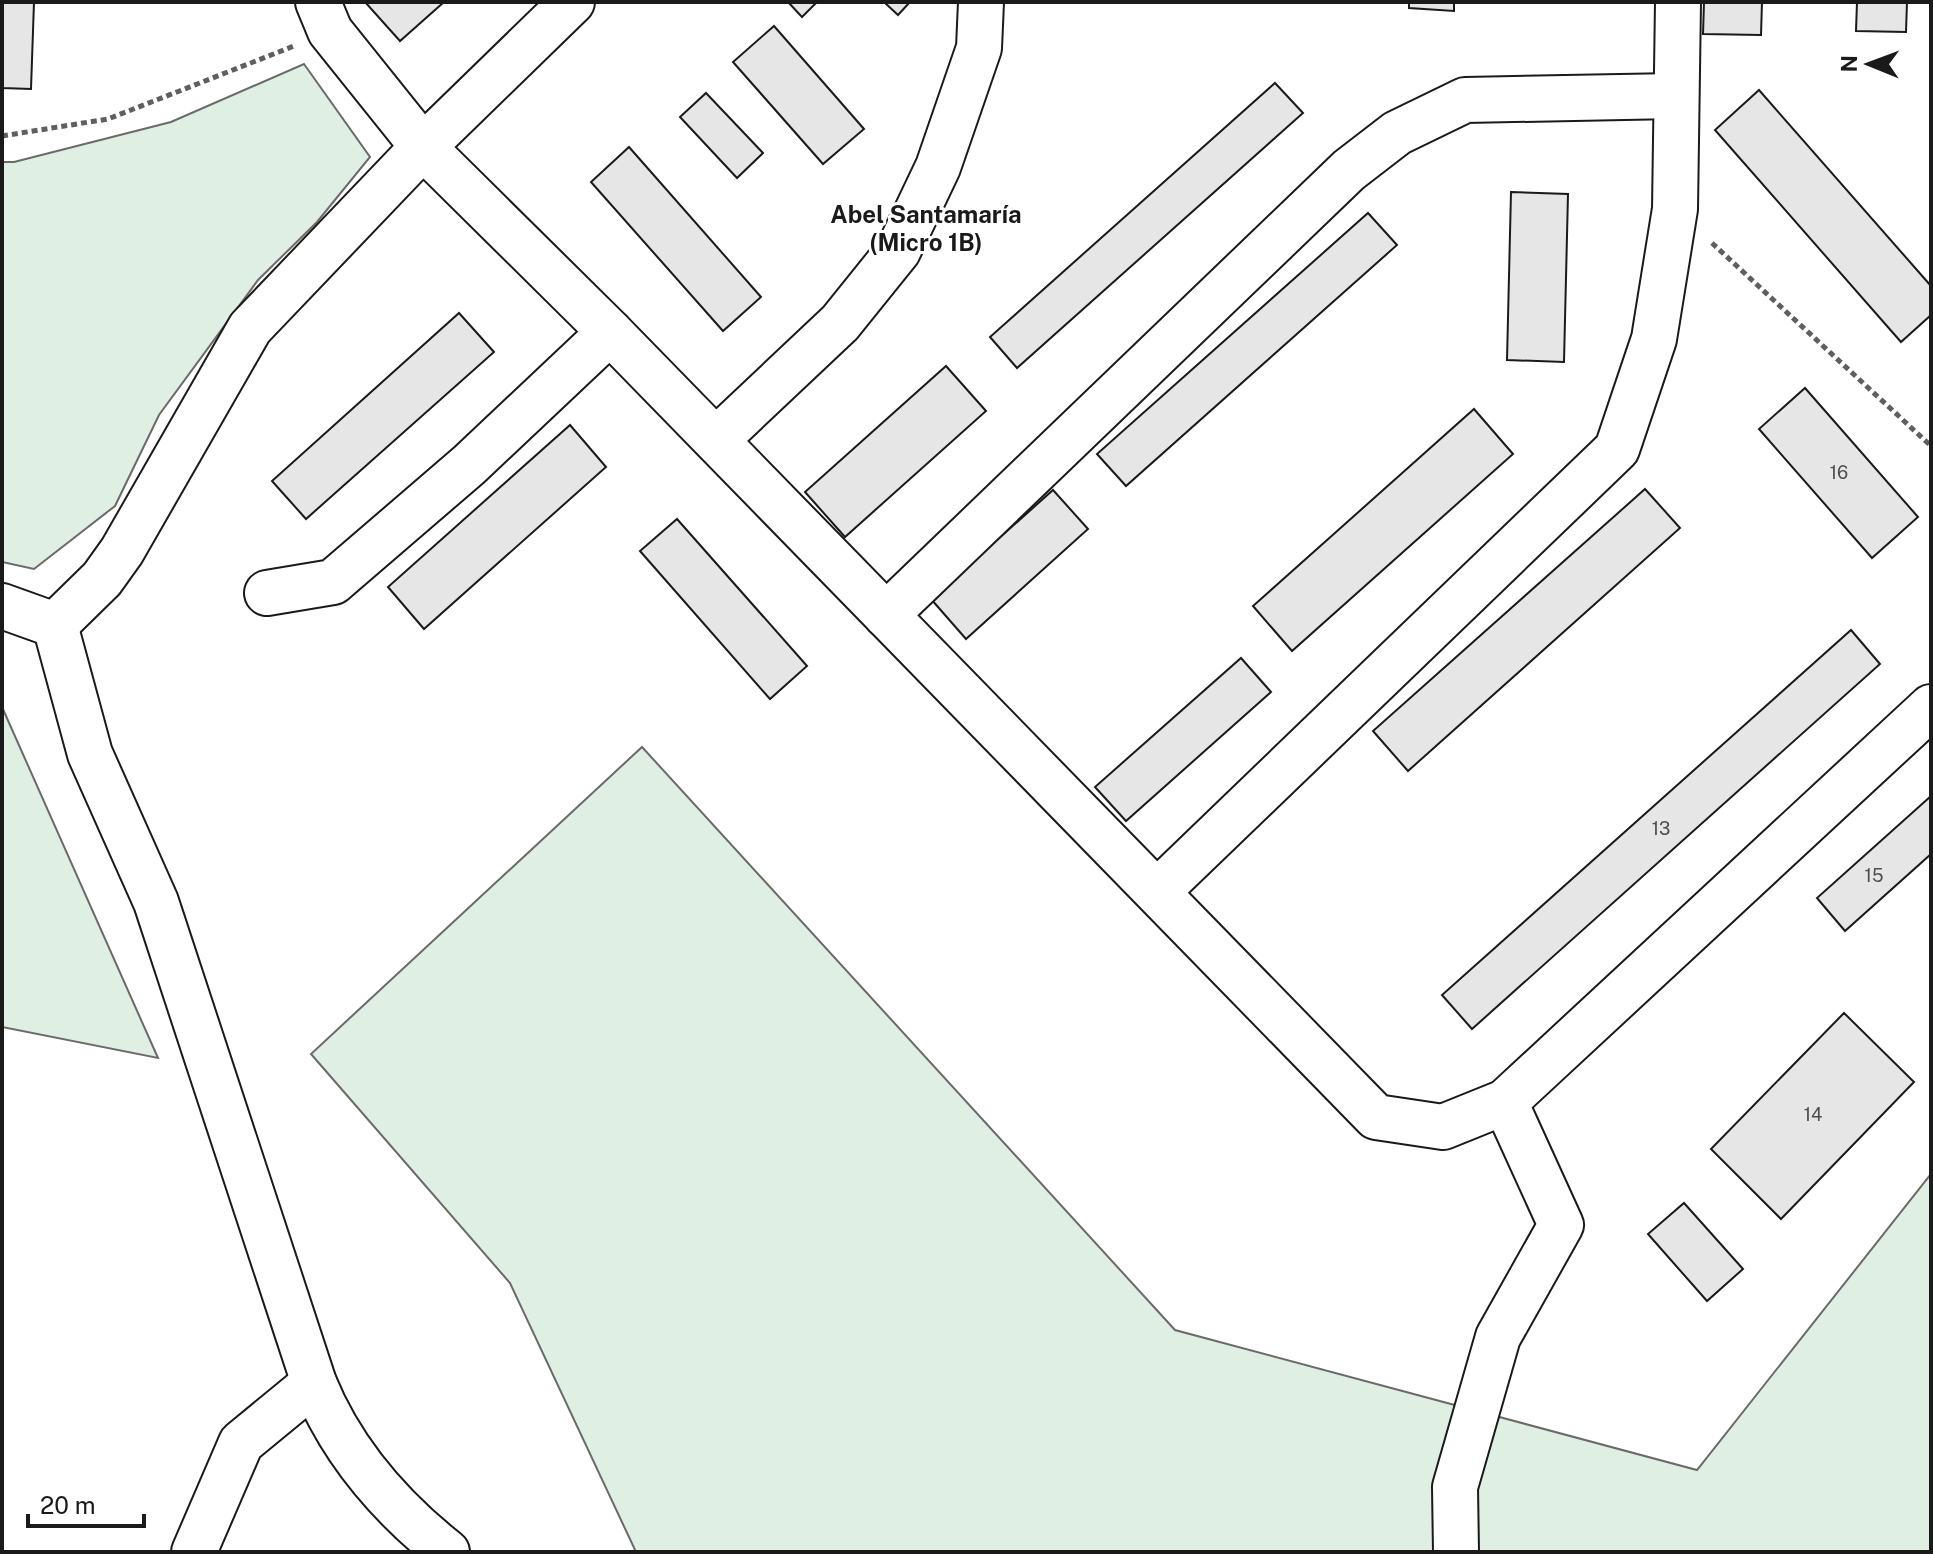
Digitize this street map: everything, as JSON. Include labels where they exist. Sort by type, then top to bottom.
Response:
[{"type":"street","points":[[55,625],[102,579],[122,551],[250,328],[423,147],[572,2]]},
{"type":"street","points":[[716,440],[840,323],[898,251],[938,167],[979,48],[981,2]]},
{"type":"street","points":[[1158,891],[1617,449],[1654,339],[1675,209],[1678,2]]},
{"type":"street","points":[[324,17],[423,147],[610,332],[1376,1117],[1443,1127],[1505,1102],[1931,707]]},
{"type":"street","points":[[886,615],[1349,170],[1397,133],[1465,100],[1675,96]]},
{"type":"street","points":[[267,593],[333,582],[469,465],[610,332]]},
{"type":"street","points":[[2,606],[55,625]]},
{"type":"street","points":[[55,625],[90,754],[156,902],[314,1383],[332,1425],[370,1479],[414,1526],[447,1552]]},
{"type":"street","points":[[1456,1552],[1455,1487],[1498,1337],[1561,1225],[1505,1102]]},
{"type":"street","points":[[194,1552],[241,1443],[314,1383]]},
{"type":"path","points":[[2,136],[108,119],[324,17]]},
{"type":"path","points":[[1675,209],[1931,446]]},
{"type":"green space","points":[[304,64],[370,157],[317,222],[258,280],[159,415],[115,506],[34,569],[2,562],[2,162],[14,162],[171,122]]},
{"type":"green space","points":[[2,707],[158,1058],[2,1027]]},
{"type":"green space","points":[[642,747],[1175,1330],[1697,1470],[1931,1174],[1931,1552],[636,1552],[510,1283],[311,1054]]},
{"type":"building","points":[[2,2],[34,2],[31,89],[2,88]]},
{"type":"building","points":[[365,2],[444,2],[400,41]]},
{"type":"building","points":[[788,2],[817,2],[802,17]]},
{"type":"building","points":[[884,2],[910,2],[898,15]]},
{"type":"building","points":[[1409,2],[1454,2],[1454,11],[1409,8]]},
{"type":"building","points":[[1704,2],[1762,2],[1761,35],[1703,34]]},
{"type":"building","points":[[1857,2],[1907,2],[1906,32],[1856,31]]},
{"type":"building","points":[[774,26],[864,129],[823,164],[733,62]]},
{"type":"building","points":[[1275,83],[1303,113],[1017,368],[990,337]]},
{"type":"building","points":[[1759,90],[1931,286],[1931,315],[1901,342],[1715,130]]},
{"type":"building","points":[[706,93],[763,153],[737,178],[680,117]]},
{"type":"building","points":[[629,147],[761,297],[723,331],[591,182]]},
{"type":"building","points":[[1511,192],[1568,194],[1564,362],[1507,360]]},
{"type":"building","points":[[1368,213],[1397,245],[1126,486],[1097,454]]},
{"type":"building","points":[[459,313],[494,352],[306,519],[272,481]]},
{"type":"building","points":[[946,366],[986,411],[845,537],[805,492]]},
{"type":"building","points":[[1805,388],[1918,517],[1872,558],[1759,429]]},
{"type":"building","points":[[1474,409],[1513,454],[1292,651],[1253,606]]},
{"type":"building","points":[[570,425],[606,467],[424,629],[388,587]]},
{"type":"building","points":[[1645,489],[1680,528],[1408,771],[1373,731]]},
{"type":"building","points":[[1053,490],[1088,529],[966,639],[931,599]]},
{"type":"building","points":[[677,519],[807,666],[770,699],[640,551]]},
{"type":"building","points":[[1851,630],[1880,664],[1472,1029],[1442,995]]},
{"type":"building","points":[[1241,658],[1271,692],[1126,821],[1095,787]]},
{"type":"building","points":[[1931,796],[1931,854],[1845,931],[1817,898]]},
{"type":"building","points":[[1844,1013],[1914,1082],[1781,1219],[1711,1149]]},
{"type":"building","points":[[1684,1203],[1743,1269],[1707,1301],[1648,1234]]},
{"type":"district","name":"Abel Santamaría (Micro 1B)","points":[[926,229]]}]
